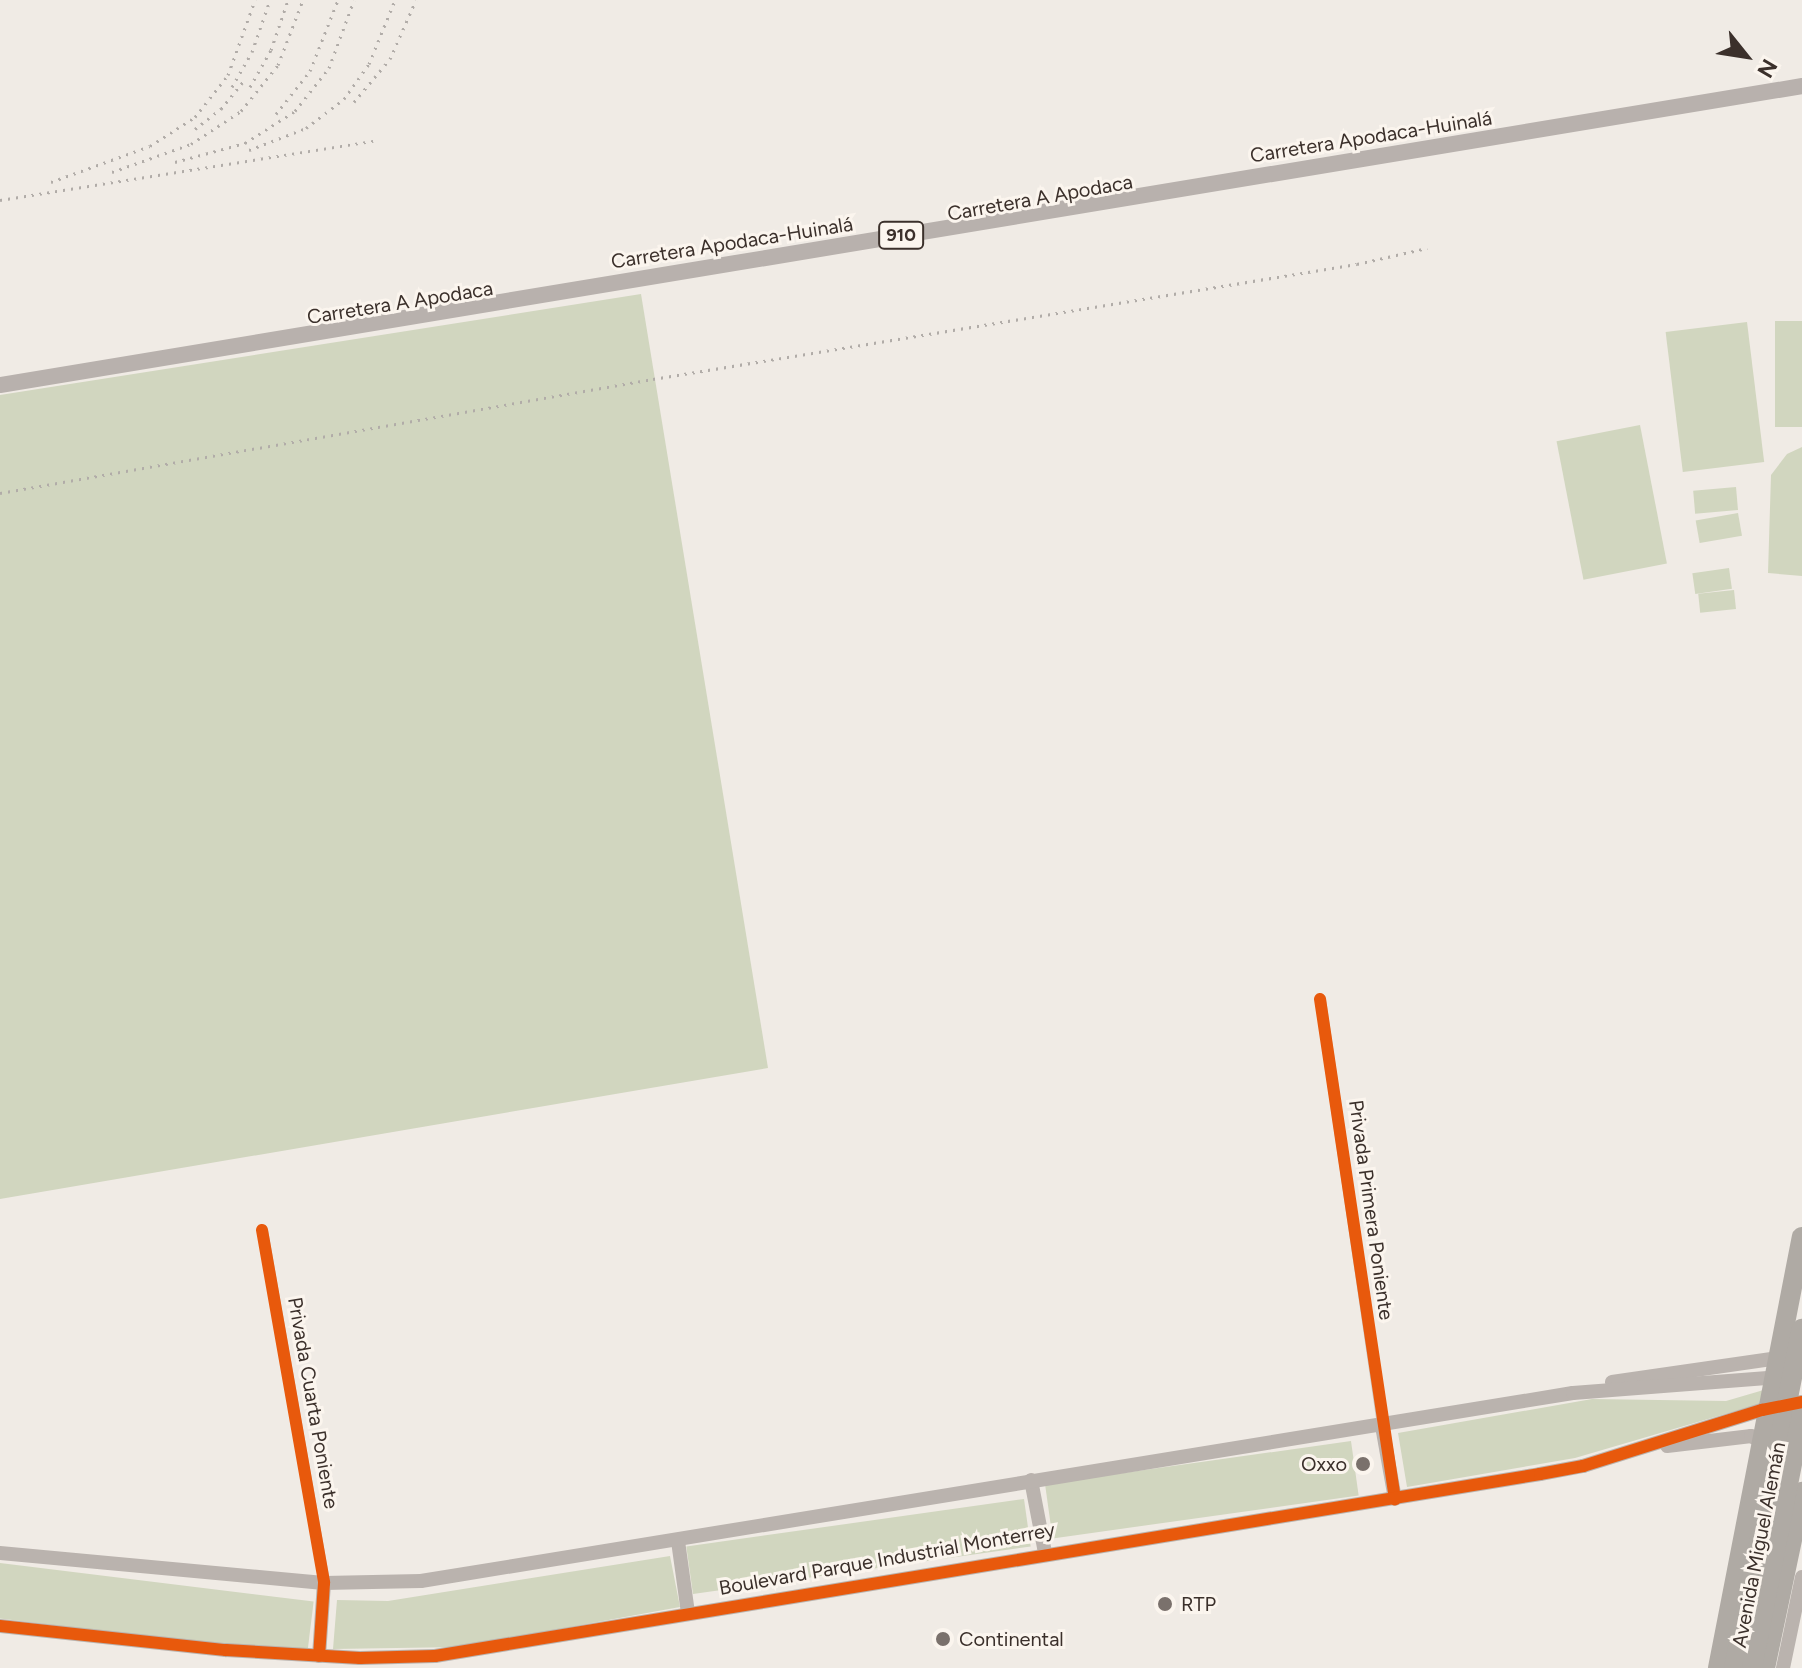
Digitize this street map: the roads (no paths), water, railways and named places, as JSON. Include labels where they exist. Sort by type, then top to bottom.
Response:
[{"type":"highway","points":[[1718,1668],[1777,1368],[1796,1330],[1802,1237]]},
{"type":"highway","name":"Avenida Miguel Alemán","points":[[1734,1668],[1796,1330]]},
{"type":"highway","name":"Avenida Miguel Alemán","points":[[1752,1668],[1802,1414]]},
{"type":"highway","points":[[1763,1446],[1780,1428],[1792,1428],[1802,1433]]},
{"type":"highway","points":[[1765,1668],[1802,1492]]},
{"type":"main road","name":"Carretera Apodaca-Huinalá","points":[[0,387],[1802,86]]},
{"type":"main road","name":"Carretera A Apodaca","points":[[0,387],[1802,93]]},
{"type":"street","name":"Privada Primera Poniente","points":[[1320,999],[1382,1426]]},
{"type":"street","name":"Privada Cuarta Poniente","points":[[262,1230],[324,1583]]},
{"type":"street","points":[[0,1553],[324,1583],[450,1578],[1031,1480],[1382,1426],[1573,1393],[1621,1380],[1777,1368],[1802,1375]]},
{"type":"street","name":"Boulevard Parque Industrial Monterrey","points":[[0,1626],[226,1650],[360,1658],[435,1656],[1583,1466],[1771,1408],[1802,1402]]},
{"type":"street","points":[[1382,1426],[1395,1499]]},
{"type":"street","points":[[1624,1454],[1730,1437],[1751,1436],[1763,1446]]},
{"type":"street","points":[[1031,1480],[1045,1553]]},
{"type":"street","points":[[678,1541],[688,1613]]},
{"type":"street","points":[[1789,1550],[1797,1598]]},
{"type":"street","points":[[1786,1664],[1802,1577]]},
{"type":"street","points":[[319,1656],[324,1583]]},
{"type":"railway","points":[[51,182],[150,146],[195,117],[228,75],[255,0]]},
{"type":"railway","points":[[232,87],[252,52],[270,0]]},
{"type":"railway","points":[[250,87],[271,50],[288,0]]},
{"type":"railway","points":[[112,172],[191,144],[241,111],[278,65],[303,0]]},
{"type":"railway","points":[[276,114],[310,71],[338,0]]},
{"type":"railway","points":[[175,162],[245,143],[295,111],[329,68],[354,0]]},
{"type":"railway","points":[[249,150],[306,128],[344,99],[369,64],[395,0]]},
{"type":"railway","points":[[354,102],[390,59],[416,0]]},
{"type":"railway","points":[[195,129],[221,109],[243,82]]},
{"type":"railway","points":[[0,200],[373,141]]},
{"type":"railway","points":[[0,493],[653,379],[1357,264],[1427,248]]},
{"type":"place","name":"Oxxo","points":[[1363,1464]]},
{"type":"place","name":"RTP","points":[[1165,1604]]},
{"type":"place","name":"Continental","points":[[943,1639]]}]
